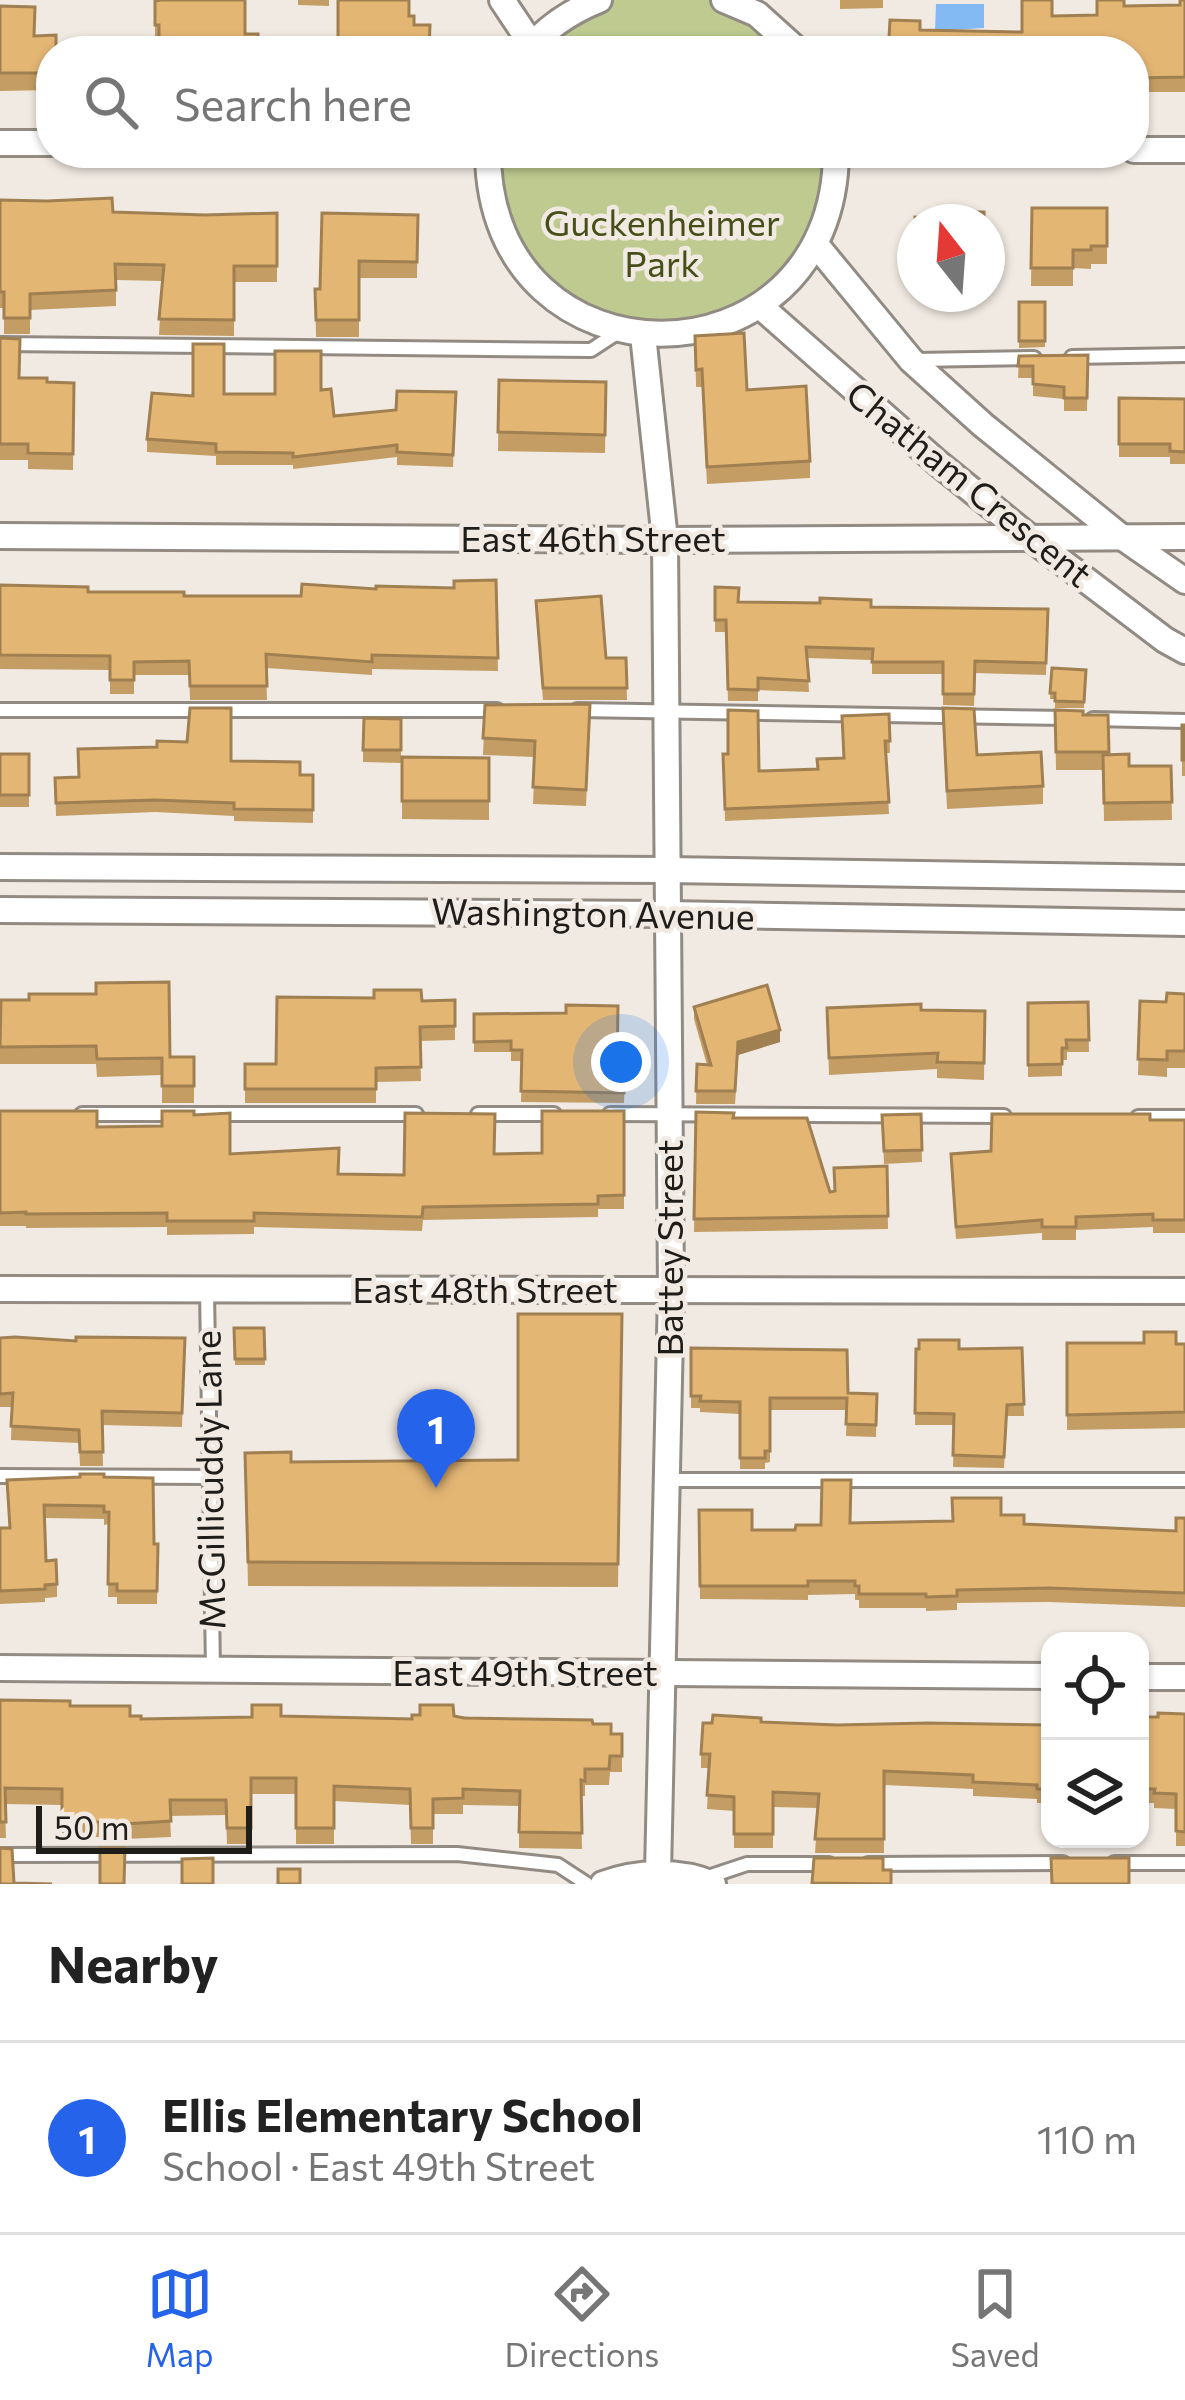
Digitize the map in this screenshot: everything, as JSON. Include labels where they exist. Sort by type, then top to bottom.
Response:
[{"type":"street","points":[[502,0],[523,36]]},
{"type":"street","points":[[724,0],[757,14],[781,36]]},
{"type":"street","points":[[540,36],[583,3]]},
{"type":"street","points":[[0,143],[36,143]]},
{"type":"street","points":[[1149,149],[1185,150]]},
{"type":"street","points":[[488,168],[497,220],[514,255],[539,286],[570,310],[632,333],[694,333],[760,306],[817,246],[830,209],[836,168]]},
{"type":"street","name":"Chatham Crescent","points":[[817,246],[911,360],[983,425],[1120,535],[1185,580]]},
{"type":"street","name":"Chatham Crescent","points":[[760,306],[855,393],[1028,536],[1185,651]]},
{"type":"street","name":"Battey Street","points":[[632,333],[664,540],[671,1291],[658,1874]]},
{"type":"street","name":"East 46th Street","points":[[0,536],[1185,537]]},
{"type":"street","name":"Washington Avenue","points":[[0,866],[1185,878]]},
{"type":"street","name":"Washington Avenue","points":[[0,910],[1185,923]]},
{"type":"street","name":"East 48th Street","points":[[0,1289],[1185,1291]]},
{"type":"street","name":"East 49th Street","points":[[0,1668],[1041,1676]]},
{"type":"street","points":[[1149,1677],[1185,1677]]},
{"type":"street","points":[[603,1884],[658,1874],[707,1882]]},
{"type":"lane","points":[[0,344],[591,350],[632,333]]},
{"type":"lane","points":[[911,360],[1185,356]]},
{"type":"lane","points":[[0,710],[523,710]]},
{"type":"lane","points":[[571,710],[1185,721]]},
{"type":"lane","points":[[71,1114],[426,1114]]},
{"type":"lane","points":[[474,1114],[568,1114]]},
{"type":"lane","points":[[592,1114],[1019,1116]]},
{"type":"lane","points":[[1114,1117],[1185,1118]]},
{"type":"lane","name":"McGillicuddy Lane","points":[[207,1290],[213,1670]]},
{"type":"lane","points":[[0,1476],[212,1477]]},
{"type":"lane","points":[[668,1480],[1185,1480]]},
{"type":"lane","points":[[0,1855],[457,1855],[558,1865],[586,1884]]},
{"type":"lane","points":[[862,1864],[1070,1863]]},
{"type":"lane","points":[[1093,1863],[1185,1863]]},
{"type":"lane","points":[[707,1882],[747,1864],[839,1864]]},
{"type":"green space","points":[[599,0],[724,0],[776,36],[549,36]]},
{"type":"green space","name":"Guckenheimer Park","points":[[492,168],[834,168],[830,209],[760,306],[620,331],[514,255]]},
{"type":"water","points":[[936,4],[984,4],[984,28],[935,31]]},
{"type":"building","points":[[245,0],[245,34],[258,36],[159,36],[155,1]]},
{"type":"building","points":[[338,0],[409,0],[414,25],[430,25],[430,36],[338,36]]},
{"type":"building","points":[[1022,0],[1052,0],[1052,16],[1097,15],[1097,0],[1124,0],[1124,6],[1180,5],[1185,0],[1185,77],[1149,78],[1149,36],[889,36],[890,20],[920,21],[920,30],[1022,32]]},
{"type":"building","points":[[0,6],[35,7],[34,36],[56,35],[56,36],[36,36],[36,73],[0,73]]},
{"type":"building","points":[[112,198],[113,212],[277,213],[277,266],[234,266],[234,320],[159,319],[164,265],[115,264],[116,290],[30,294],[30,318],[4,318],[0,200]]},
{"type":"building","points":[[1032,208],[1107,208],[1107,246],[1073,250],[1073,268],[1031,268]]},
{"type":"building","points":[[322,213],[418,215],[417,262],[359,261],[359,320],[316,320]]},
{"type":"building","points":[[1019,302],[1045,302],[1045,341],[1019,341]]},
{"type":"building","points":[[744,333],[747,390],[806,386],[810,461],[707,467],[702,369],[696,370],[695,336]]},
{"type":"building","points":[[0,338],[20,339],[19,378],[74,383],[73,454],[28,453],[28,444],[0,444]]},
{"type":"building","points":[[193,344],[224,344],[224,394],[275,394],[275,351],[321,351],[321,390],[331,389],[334,416],[396,410],[397,391],[456,392],[453,455],[397,452],[397,445],[293,457],[293,453],[216,452],[216,444],[147,439],[152,393],[193,396]]},
{"type":"building","points":[[1088,355],[1087,398],[1064,398],[1064,387],[1033,384],[1033,366],[1018,366],[1019,356]]},
{"type":"building","points":[[499,380],[606,382],[605,435],[498,432]]},
{"type":"building","points":[[1119,398],[1185,399],[1185,452],[1170,451],[1170,444],[1119,444]]},
{"type":"building","points":[[496,580],[498,658],[372,655],[372,662],[266,654],[267,686],[190,686],[189,661],[134,662],[134,680],[110,680],[110,656],[0,655],[0,585],[88,587],[88,592],[184,592],[184,596],[301,596],[302,584],[454,588],[454,581]]},
{"type":"building","points":[[715,587],[739,588],[738,602],[820,603],[820,598],[871,600],[871,607],[1048,609],[1046,663],[975,661],[974,694],[943,694],[943,662],[872,662],[873,649],[806,647],[809,681],[758,678],[758,690],[728,689],[726,620],[715,620]]},
{"type":"building","points":[[601,596],[606,658],[626,658],[627,688],[543,688],[536,601]]},
{"type":"building","points":[[1052,668],[1086,670],[1084,702],[1055,701],[1055,693],[1050,693]]},
{"type":"building","points":[[590,704],[586,790],[533,787],[535,741],[483,738],[485,705]]},
{"type":"building","points":[[190,708],[231,708],[231,761],[300,762],[300,775],[313,775],[313,810],[234,809],[234,803],[155,800],[56,803],[55,778],[79,777],[78,749],[187,742]]},
{"type":"building","points":[[943,708],[974,709],[977,755],[1041,752],[1043,786],[947,791]]},
{"type":"building","points":[[728,710],[758,711],[759,771],[818,769],[817,759],[844,758],[842,716],[889,714],[890,741],[885,741],[889,802],[725,809],[723,754],[728,754]]},
{"type":"building","points":[[1055,710],[1108,715],[1109,752],[1056,752]]},
{"type":"building","points":[[364,718],[401,719],[401,750],[363,750]]},
{"type":"building","points":[[1185,725],[1185,760],[1182,760]]},
{"type":"building","points":[[0,754],[29,754],[29,795],[0,795]]},
{"type":"building","points":[[1129,754],[1129,766],[1171,766],[1172,802],[1104,803],[1103,755]]},
{"type":"building","points":[[402,757],[489,758],[489,801],[402,801]]},
{"type":"building","points":[[169,982],[170,1057],[194,1057],[194,1086],[162,1086],[162,1058],[97,1059],[96,1046],[0,1047],[1,1000],[29,1000],[29,994],[96,994],[96,983]]},
{"type":"building","points":[[767,985],[780,1030],[738,1042],[735,1091],[696,1091],[697,1064],[711,1065],[694,1007]]},
{"type":"building","points":[[374,990],[421,990],[422,1001],[455,1000],[455,1026],[420,1027],[421,1067],[376,1068],[376,1089],[245,1089],[245,1064],[276,1064],[277,997],[374,998]]},
{"type":"building","points":[[1167,993],[1185,994],[1185,1051],[1167,1051],[1167,1060],[1138,1059],[1140,1001],[1166,1002]]},
{"type":"building","points":[[1088,1002],[1089,1040],[1066,1040],[1062,1064],[1028,1065],[1028,1003]]},
{"type":"building","points":[[921,1004],[921,1010],[985,1011],[984,1063],[937,1062],[938,1053],[829,1058],[827,1008]]},
{"type":"building","points":[[566,1005],[618,1006],[617,1068],[625,1068],[624,1093],[521,1091],[522,1050],[511,1050],[511,1041],[474,1042],[474,1014],[566,1013]]},
{"type":"building","points":[[0,1111],[97,1111],[97,1127],[162,1126],[162,1111],[230,1113],[230,1154],[339,1148],[338,1174],[404,1175],[405,1113],[495,1114],[494,1154],[542,1153],[542,1111],[624,1111],[624,1195],[598,1196],[598,1204],[423,1207],[422,1217],[254,1213],[254,1221],[167,1221],[167,1213],[0,1213]]},
{"type":"building","points":[[696,1112],[734,1113],[733,1118],[807,1118],[830,1192],[835,1191],[834,1168],[887,1166],[888,1216],[694,1219]]},
{"type":"building","points":[[921,1114],[922,1150],[884,1151],[882,1115]]},
{"type":"building","points":[[992,1114],[1150,1114],[1150,1120],[1185,1120],[1185,1220],[1153,1220],[1153,1214],[1076,1217],[1076,1227],[1042,1227],[1042,1220],[956,1227],[951,1154],[991,1151]]},
{"type":"building","points":[[518,1314],[622,1314],[618,1564],[248,1562],[245,1453],[291,1452],[291,1462],[518,1460]]},
{"type":"building","points":[[234,1328],[264,1328],[265,1359],[235,1359]]},
{"type":"building","points":[[1144,1332],[1176,1332],[1176,1344],[1185,1344],[1185,1412],[1067,1415],[1067,1343],[1144,1343]]},
{"type":"building","points":[[76,1337],[185,1338],[182,1413],[102,1411],[103,1452],[80,1452],[79,1430],[11,1426],[13,1393],[0,1394],[0,1338],[76,1341]]},
{"type":"building","points":[[919,1340],[959,1340],[959,1349],[1022,1348],[1024,1404],[1007,1405],[1004,1457],[953,1455],[954,1414],[915,1413]]},
{"type":"building","points":[[691,1348],[847,1350],[848,1393],[877,1394],[876,1425],[846,1424],[847,1398],[770,1398],[770,1451],[765,1451],[765,1458],[740,1458],[740,1402],[700,1401],[701,1396],[691,1396]]},
{"type":"building","points":[[80,1474],[153,1478],[157,1591],[117,1591],[117,1584],[108,1584],[109,1512],[104,1512],[104,1506],[44,1505],[46,1561],[56,1560],[57,1584],[0,1591],[0,1528],[10,1528],[7,1480]]},
{"type":"building","points":[[822,1480],[851,1480],[850,1523],[953,1521],[952,1498],[1001,1498],[1001,1515],[1024,1515],[1024,1524],[1176,1531],[1176,1518],[1185,1518],[1185,1593],[1049,1588],[957,1590],[957,1596],[926,1597],[859,1594],[855,1581],[700,1586],[699,1510],[752,1510],[752,1530],[821,1525]]},
{"type":"building","points":[[0,1700],[130,1706],[130,1716],[141,1719],[252,1717],[252,1705],[281,1705],[281,1716],[412,1719],[420,1715],[420,1705],[453,1705],[454,1716],[464,1718],[611,1724],[611,1734],[622,1734],[622,1756],[610,1756],[609,1769],[585,1769],[582,1833],[519,1832],[520,1791],[463,1789],[463,1798],[433,1799],[433,1828],[411,1828],[410,1789],[334,1786],[334,1828],[296,1828],[296,1778],[251,1778],[251,1828],[227,1828],[226,1800],[170,1800],[171,1821],[125,1824],[125,1829],[100,1829],[100,1822],[62,1822],[62,1789],[5,1788],[6,1822],[0,1822]]},
{"type":"building","points":[[1158,1713],[1185,1714],[1185,1832],[1176,1831],[1176,1794],[1149,1789],[1149,1717],[1158,1717]]},
{"type":"building","points":[[713,1715],[837,1725],[1041,1725],[1041,1789],[973,1782],[973,1775],[884,1771],[884,1839],[815,1839],[819,1794],[773,1792],[773,1834],[734,1834],[734,1797],[707,1795],[710,1754],[701,1754],[703,1723],[712,1723]]},
{"type":"building","points":[[0,1848],[12,1849],[14,1883],[52,1884],[0,1884]]},
{"type":"building","points":[[100,1848],[125,1848],[124,1884],[100,1884]]},
{"type":"building","points":[[213,1858],[213,1884],[182,1884],[182,1859]]},
{"type":"building","points":[[814,1858],[883,1858],[883,1870],[891,1870],[891,1884],[812,1883]]},
{"type":"building","points":[[1051,1858],[1129,1858],[1129,1884],[1052,1884]]},
{"type":"building","points":[[278,1869],[300,1869],[300,1884],[278,1884]]},
{"type":"place","name":"Ellis Elementary School","points":[[436,1488]]}]
